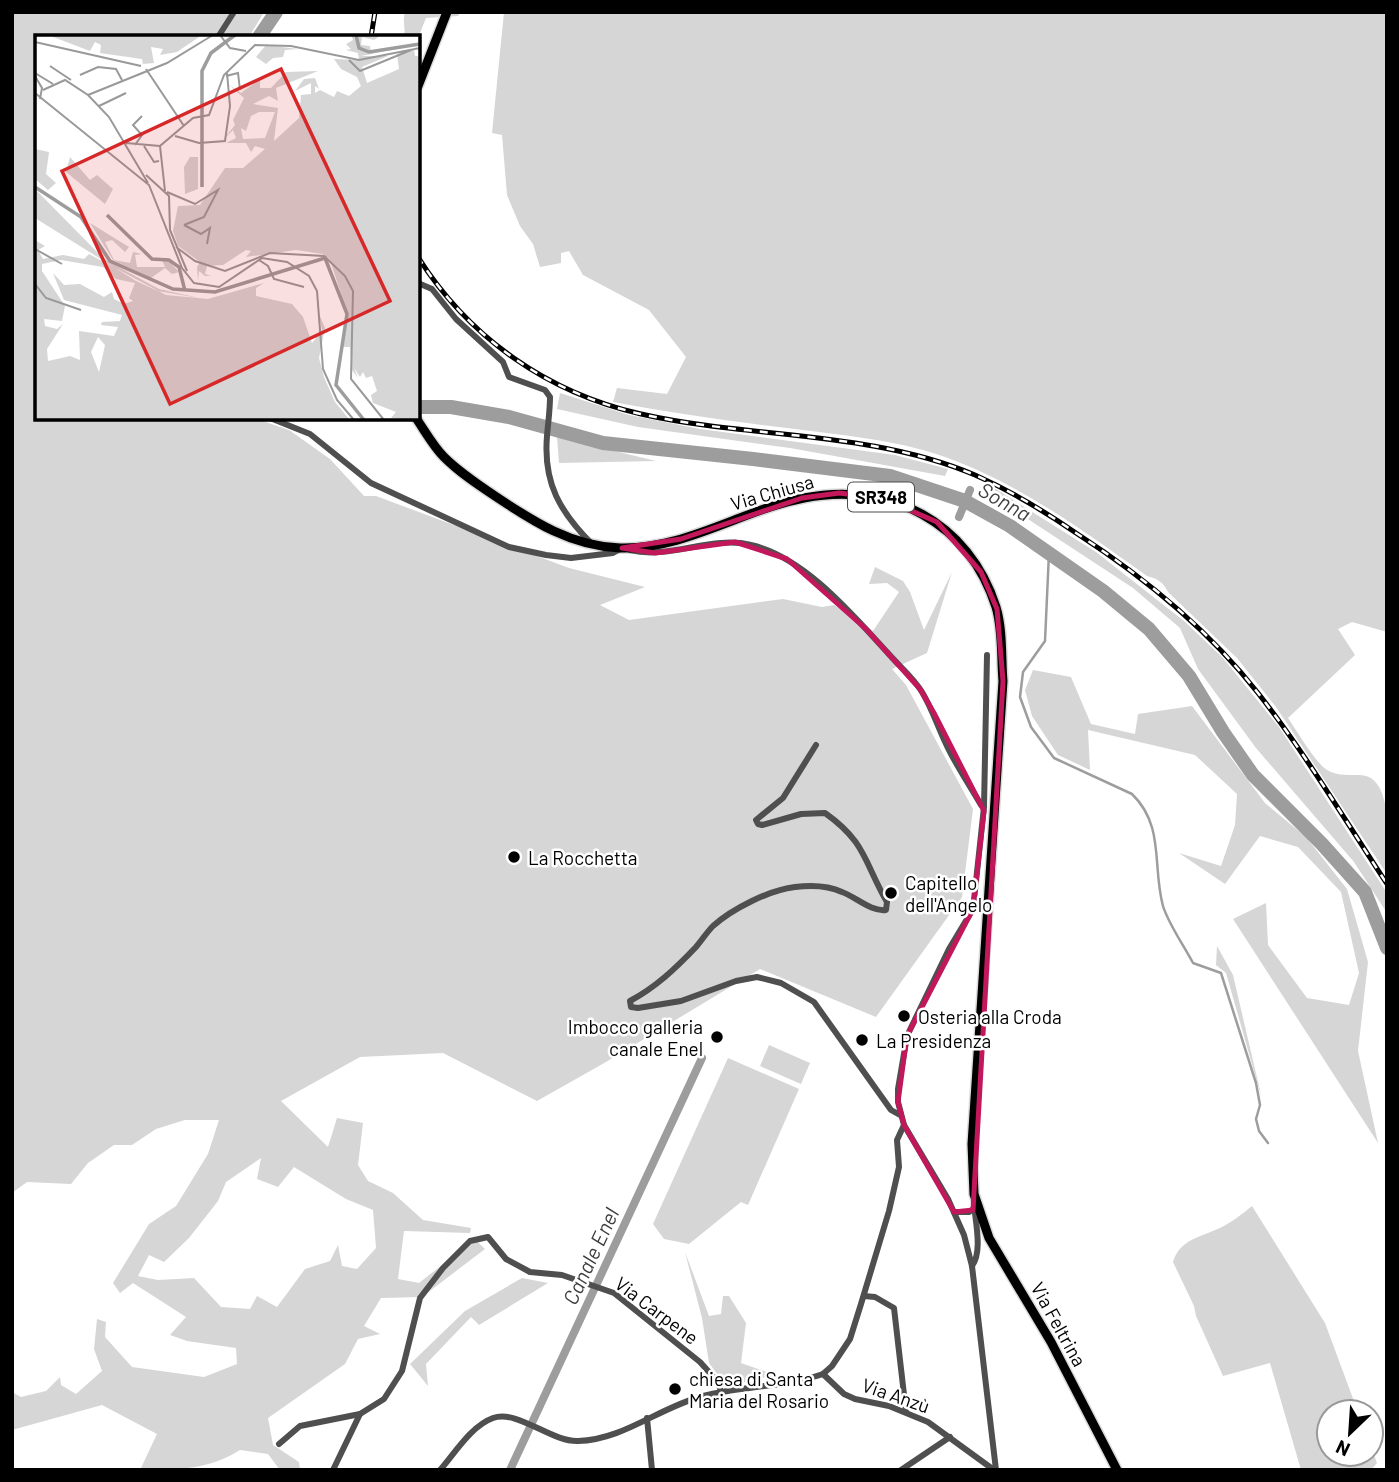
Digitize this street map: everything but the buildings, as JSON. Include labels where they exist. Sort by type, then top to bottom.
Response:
[{"type":"main road","points":[[420,81],[447,12]]},
{"type":"main road","name":"Via Chiusa","points":[[417,420],[442,455],[468,478],[530,520],[566,538],[594,545],[642,547],[681,539],[802,498],[839,493],[882,498],[937,522],[964,547],[981,572],[997,609],[1003,681],[987,913]]},
{"type":"main road","name":"Via Feltrina","points":[[987,913],[972,1144],[974,1194],[989,1238],[1051,1342],[1117,1470]]},
{"type":"street","points":[[219,35],[234,12]]},
{"type":"street","points":[[420,284],[432,289],[456,318],[503,362],[509,377],[545,390],[551,397],[546,456],[550,479],[557,502],[574,526],[594,545]]},
{"type":"street","points":[[275,420],[310,434],[371,482],[509,547],[571,558],[613,553],[621,548],[655,553],[735,542],[753,545],[787,559],[814,580],[866,629],[920,689],[934,713],[950,752],[981,805],[985,807]]},
{"type":"street","points":[[972,1266],[964,1235],[954,1213],[904,1125],[900,1115],[898,1089],[907,1035],[943,960],[973,909],[985,807],[986,655]]},
{"type":"street","points":[[816,745],[783,798],[756,820],[762,825],[801,814],[825,813],[854,837],[860,846],[887,902],[886,910],[877,911],[828,887],[791,888],[769,894],[714,926],[656,987],[630,1001],[631,1007],[681,1001],[736,981],[757,977],[795,989],[814,1002],[891,1110],[900,1115]]},
{"type":"street","points":[[440,1470],[487,1420],[501,1416],[562,1440],[581,1441],[613,1434],[701,1396],[823,1374],[832,1366],[850,1339],[864,1296],[899,1167],[897,1139],[904,1125]]},
{"type":"street","name":"Via Feltrina","points":[[974,1194],[977,1249],[976,1260],[972,1266],[995,1470]]},
{"type":"street","points":[[954,1213],[969,1212],[975,1208]]},
{"type":"street","name":"Via Carpene","points":[[360,1414],[384,1399],[402,1371],[420,1297],[443,1268],[470,1241],[488,1237],[506,1259],[530,1272],[562,1275],[614,1293],[700,1362],[718,1382],[722,1392]]},
{"type":"street","points":[[864,1296],[875,1297],[894,1308],[906,1412]]},
{"type":"street","name":"Via Anzù","points":[[823,1374],[831,1383],[855,1399],[906,1412],[928,1422],[995,1470]]},
{"type":"street","points":[[279,1444],[300,1426],[360,1414]]},
{"type":"street","points":[[333,1470],[360,1414]]},
{"type":"street","points":[[647,1419],[652,1470]]},
{"type":"street","points":[[901,1470],[950,1437]]},
{"type":"highlighted area","points":[[839,493],[882,498],[937,522],[981,572],[997,609],[1003,681],[973,1210],[954,1212],[904,1125],[898,1102],[907,1036],[973,909],[984,811],[934,713],[920,689],[866,629],[787,559],[735,542],[655,553],[622,548],[681,539],[802,498]]},
{"type":"shaded area","points":[[12,12],[264,12],[250,35],[35,35],[35,420],[260,420],[289,430],[330,459],[364,496],[376,496],[569,568],[645,587],[600,605],[629,620],[783,599],[822,607],[834,605],[873,631],[899,592],[887,583],[869,584],[875,567],[903,581],[910,592],[924,630],[952,572],[927,653],[892,669],[906,685],[973,809],[962,897],[876,1017],[760,969],[537,1101],[443,1053],[360,1057],[281,1101],[328,1147],[337,1118],[363,1123],[358,1165],[368,1181],[393,1193],[423,1220],[471,1228],[470,1233],[404,1231],[398,1279],[419,1283],[475,1239],[485,1249],[422,1297],[381,1298],[364,1326],[380,1334],[358,1339],[345,1364],[268,1418],[273,1445],[299,1462],[300,1470],[280,1470],[268,1454],[240,1450],[204,1465],[140,1470],[157,1434],[102,1405],[12,1430],[12,1392],[21,1397],[46,1391],[60,1377],[61,1385],[76,1394],[102,1371],[94,1349],[97,1319],[106,1322],[105,1337],[132,1367],[204,1377],[237,1364],[236,1348],[187,1341],[170,1335],[186,1317],[133,1283],[120,1293],[113,1283],[149,1224],[176,1206],[208,1154],[219,1120],[185,1120],[156,1129],[132,1145],[114,1145],[88,1163],[71,1184],[27,1182],[12,1193]],"holes":[[[261,1158],[257,1179],[278,1187],[294,1167],[346,1199],[373,1210],[376,1248],[357,1269],[342,1266],[338,1245],[330,1261],[305,1269],[277,1307],[257,1296],[250,1309],[221,1307],[194,1278],[158,1280],[138,1276],[149,1255],[164,1262],[189,1238],[218,1201],[226,1182]]]},
{"type":"shaded area","points":[[405,12],[460,12],[458,16],[426,18],[419,35],[404,35]]},
{"type":"shaded area","points":[[504,12],[1387,12],[1387,632],[1352,622],[1338,629],[1355,655],[1288,718],[1327,770],[1369,777],[1377,784],[1386,807],[1387,874],[1276,707],[1237,658],[1168,592],[1160,581],[1147,576],[1050,509],[972,468],[906,446],[867,438],[613,402],[617,388],[667,394],[686,357],[649,310],[583,275],[569,251],[561,253],[561,263],[540,267],[533,244],[520,226],[507,195],[502,135],[492,133]]},
{"type":"shaded area","points":[[560,393],[629,415],[700,429],[895,455],[948,469],[945,476],[790,448],[638,427],[557,409]]},
{"type":"shaded area","points":[[557,437],[656,461],[559,463]]},
{"type":"shaded area","points":[[991,486],[1096,552],[1184,621],[1223,658],[1279,727],[1387,893],[1387,913],[1354,862],[1256,748],[1198,669],[1180,628],[1133,588],[988,493]]},
{"type":"shaded area","points":[[1033,670],[1071,677],[1091,724],[1135,734],[1138,714],[1192,706],[1265,803],[1306,837],[1347,889],[1368,962],[1358,1051],[1378,1143],[1233,919],[1266,903],[1268,945],[1307,998],[1349,1005],[1359,973],[1341,892],[1298,847],[1260,836],[1225,884],[1179,853],[1221,866],[1235,825],[1237,794],[1195,755],[1088,730],[1090,770],[1058,755],[1032,716],[1025,690]]},
{"type":"shaded area","points":[[1217,946],[1233,975],[1262,1099],[1226,973],[1216,965]]},
{"type":"shaded area","points":[[769,1045],[810,1063],[801,1084],[760,1066]]},
{"type":"shaded area","points":[[728,1058],[799,1089],[748,1205],[741,1202],[689,1244],[664,1239],[653,1224]]},
{"type":"shaded area","points":[[1252,1206],[1325,1323],[1353,1398],[1315,1398],[1315,1468],[1373,1468],[1371,1470],[1301,1470],[1270,1363],[1223,1376],[1173,1262],[1176,1254],[1186,1244],[1236,1218]]},
{"type":"shaded area","points":[[685,1252],[709,1316],[721,1314],[723,1296],[729,1296],[746,1323],[741,1363],[776,1375],[726,1386],[709,1363],[702,1318]]},
{"type":"shaded area","points":[[522,1278],[548,1283],[479,1325],[471,1317],[426,1364],[428,1386],[410,1364],[465,1311]]},
{"type":"waterway","name":"Sonna","points":[[260,35],[276,12]]},
{"type":"waterway","name":"Sonna","points":[[420,407],[451,407],[509,417],[603,443],[890,476],[965,501],[1010,526],[1103,591],[1149,629],[1189,676],[1253,775],[1322,844],[1365,892],[1387,948]]},
{"type":"waterway","name":"Canale Enel","points":[[959,517],[970,490]]},
{"type":"waterway","points":[[1049,553],[1045,641],[1023,672],[1020,697],[1031,727],[1054,758],[1132,794],[1142,806],[1153,833],[1165,913],[1193,963],[1221,973],[1256,1083],[1260,1105],[1256,1119],[1259,1131],[1268,1143]]},
{"type":"waterway","name":"Canale Enel","points":[[510,1470],[702,1058]]},
{"type":"railway","points":[[371,35],[375,12]]},
{"type":"railway","points":[[420,260],[461,313],[486,337],[514,358],[574,392],[607,405],[683,422],[852,443],[935,460],[988,481],[1052,517],[1150,586],[1218,647],[1258,693],[1292,739],[1387,884]]},
{"type":"place","name":"La Rocchetta","points":[[514,857]]},
{"type":"place","name":"Capitello dell'Angelo","points":[[891,893]]},
{"type":"place","name":"Osteria alla Croda","points":[[904,1016]]},
{"type":"place","name":"Imbocco galleria canale Enel","points":[[717,1037]]},
{"type":"place","name":"La Presidenza","points":[[862,1040]]},
{"type":"place","name":"chiesa di Santa Maria del Rosario","points":[[675,1389]]}]
